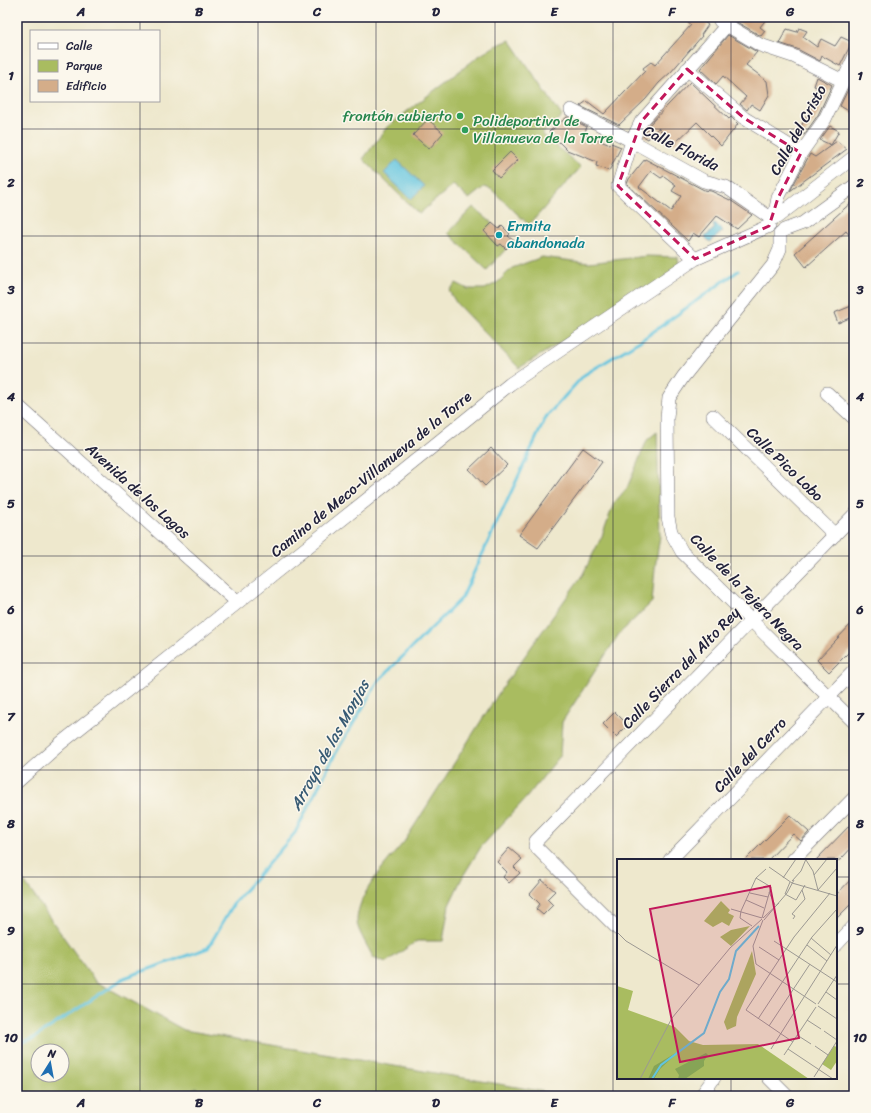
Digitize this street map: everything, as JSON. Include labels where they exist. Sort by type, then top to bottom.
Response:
[{"type":"street","points":[[696,259],[618,186],[632,141],[641,122],[687,70],[725,21],[760,45],[793,56],[842,81]]},
{"type":"street","name":"Calle del Cristo","points":[[773,220],[778,198],[801,153],[825,119],[854,58]]},
{"type":"street","points":[[687,70],[744,118],[801,153]]},
{"type":"street","name":"Calle Florida","points":[[571,110],[632,141],[704,181],[726,187],[773,220],[772,233],[782,232]]},
{"type":"street","name":"Camino de Meco-Villanueva de la Torre","points":[[17,782],[61,743],[510,384],[696,259],[773,220],[854,157]]},
{"type":"street","points":[[782,232],[803,223],[854,186]]},
{"type":"street","name":"Calle de la Tejera Negra","points":[[782,232],[780,249],[773,265],[683,377],[669,398],[667,418],[668,516],[671,532],[682,552],[854,722]]},
{"type":"street","points":[[827,392],[854,418]]},
{"type":"street","name":"Avenida de los Lagos","points":[[17,405],[237,602]]},
{"type":"street","name":"Calle Pico Lobo","points":[[713,416],[835,535]]},
{"type":"street","name":"Calle Sierra del Alto Rey","points":[[615,921],[535,846],[539,838],[854,515]]},
{"type":"street","name":"Calle del Cerro","points":[[671,859],[854,671]]},
{"type":"street","points":[[794,859],[854,798]]},
{"type":"street","points":[[837,944],[854,926]]},
{"type":"street","points":[[701,1096],[713,1079]]},
{"type":"street","points":[[770,1079],[787,1096]]},
{"type":"highlighted area","points":[[687,69],[744,118],[801,153],[778,198],[769,226],[695,259],[618,186],[641,122]]},
{"type":"green space","name":"Polideportivo de Villanueva de la Torre","points":[[510,40],[562,116],[542,134],[581,167],[529,225],[491,189],[484,187],[469,199],[453,185],[419,214],[363,159],[387,127],[479,56],[495,46]]},
{"type":"green space","points":[[473,207],[492,223],[485,231],[492,238],[491,239],[498,246],[501,244],[506,249],[487,270],[448,233]]},
{"type":"green space","points":[[647,256],[678,257],[680,270],[519,368],[457,304],[449,291],[456,283],[468,289],[485,289],[498,282],[512,268],[542,257],[589,263]]},
{"type":"green space","points":[[657,432],[660,536],[652,602],[619,634],[562,722],[560,756],[526,798],[481,847],[463,876],[449,905],[443,941],[417,941],[386,962],[373,957],[361,935],[357,923],[358,912],[367,890],[381,869],[404,842],[502,688],[583,574],[602,536],[614,503],[627,488],[647,440]]},
{"type":"green space","points":[[17,872],[95,981],[184,1030],[569,1096],[17,1096]]},
{"type":"green space","points":[[197,1087],[206,1096],[177,1096]]},
{"type":"water","points":[[397,160],[424,186],[411,199],[384,173]]},
{"type":"water","points":[[715,223],[723,231],[710,242],[705,237],[715,228],[713,226]]},
{"type":"building","points":[[694,17],[698,17],[708,25],[701,35],[702,36],[646,99],[619,125],[580,106],[587,101],[604,114],[645,71],[643,68],[651,62],[655,65],[691,25],[688,23]]},
{"type":"building","points":[[735,17],[768,17],[760,27],[765,31],[761,36],[735,21]]},
{"type":"building","points":[[799,28],[807,31],[803,37],[817,47],[821,39],[835,46],[841,37],[852,42],[840,66],[822,56],[820,61],[797,49],[779,43],[787,29],[797,32]]},
{"type":"building","points":[[728,35],[757,52],[746,65],[767,81],[769,95],[760,110],[751,104],[747,110],[740,104],[746,97],[723,76],[716,84],[700,69]]},
{"type":"building","points":[[817,77],[832,85],[818,115],[804,135],[798,132],[809,111],[818,88],[814,86]]},
{"type":"building","points":[[854,77],[854,114],[840,106]]},
{"type":"building","points":[[690,82],[729,119],[731,117],[738,124],[721,146],[697,122],[674,144],[658,128],[648,139],[643,136],[648,126]]},
{"type":"building","points":[[567,117],[587,127],[584,134],[610,145],[611,143],[621,147],[609,171],[596,166],[597,162],[567,150],[549,132]]},
{"type":"building","points":[[428,119],[443,133],[429,149],[413,135]]},
{"type":"building","points":[[830,126],[839,131],[831,145],[820,140]]},
{"type":"building","points":[[837,141],[847,149],[790,191],[810,154],[815,157]]},
{"type":"building","points":[[510,152],[518,160],[499,178],[492,170]]},
{"type":"building","points":[[645,159],[704,190],[711,191],[730,200],[752,215],[737,229],[717,216],[699,237],[693,233],[688,241],[627,184],[629,179]],"holes":[[[651,171],[661,178],[664,176],[676,185],[672,191],[681,196],[671,211],[639,187]]]},
{"type":"building","points":[[854,200],[854,241],[846,231],[806,267],[795,253]]},
{"type":"building","name":"Ermita abandonada","points":[[492,223],[499,229],[502,226],[510,234],[508,236],[514,241],[506,249],[501,244],[498,246],[484,231]]},
{"type":"building","points":[[854,305],[854,316],[838,323],[834,313]]},
{"type":"building","points":[[491,448],[507,465],[485,486],[469,469]]},
{"type":"building","points":[[583,448],[602,462],[538,548],[519,535]]},
{"type":"building","points":[[854,621],[854,647],[829,672],[817,660]]},
{"type":"building","points":[[615,712],[628,725],[616,737],[603,724]]},
{"type":"building","points":[[790,815],[809,832],[801,841],[793,834],[769,859],[746,859]]},
{"type":"building","points":[[854,821],[854,845],[843,857],[840,860],[817,859]]},
{"type":"building","points":[[509,848],[522,859],[514,867],[520,873],[509,883],[503,877],[507,872],[497,862]]},
{"type":"building","points":[[854,876],[854,901],[837,918],[837,894]]},
{"type":"building","points":[[542,880],[555,891],[547,899],[553,905],[543,915],[536,909],[540,904],[530,894]]},
{"type":"waterway","name":"Arroyo de las Monjas","points":[[17,1044],[34,1038],[124,978],[208,948],[234,903],[295,833],[334,756],[379,680],[462,598],[546,417],[584,375],[643,339],[738,271]]},
{"type":"place","name":"frontón cubierto","points":[[460,116]]},
{"type":"place","name":"Polideportivo de Villanueva de la Torre","points":[[465,130]]},
{"type":"place","name":"Ermita abandonada","points":[[499,235]]}]
